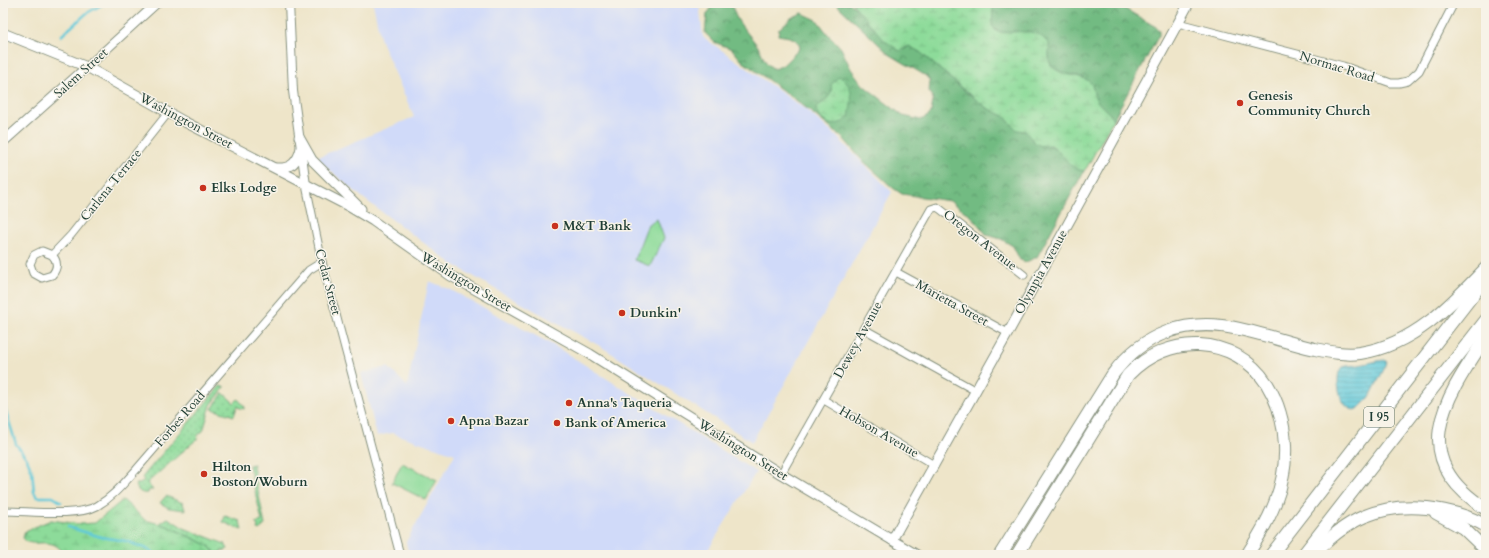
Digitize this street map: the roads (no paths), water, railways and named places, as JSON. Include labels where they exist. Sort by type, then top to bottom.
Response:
[{"type":"highway","points":[[1000,555],[1113,374],[1126,358],[1146,342],[1174,330],[1204,324],[1230,326],[1330,352],[1360,353],[1388,346],[1424,325],[1448,307],[1486,268]]},
{"type":"highway","name":"I 95","points":[[1271,555],[1486,278]]},
{"type":"highway","name":"I 95","points":[[1303,555],[1486,320]]},
{"type":"highway","points":[[1485,508],[1462,491],[1445,468],[1441,456],[1440,432],[1448,398],[1486,337]]},
{"type":"highway","points":[[1017,555],[1115,393],[1133,370],[1145,359],[1167,348],[1183,345],[1209,346],[1234,355],[1256,371],[1272,393],[1283,426],[1285,461],[1281,487],[1270,518],[1248,555]]},
{"type":"highway","points":[[1313,555],[1324,543],[1346,526],[1369,513],[1394,507],[1428,508],[1460,514],[1486,526]]},
{"type":"highway","points":[[1428,508],[1463,528],[1486,550]]},
{"type":"highway","points":[[1025,555],[1038,518]]},
{"type":"highway","points":[[994,555],[1008,541]]},
{"type":"main road","name":"Olympia Avenue","points":[[892,540],[976,391],[1189,3]]},
{"type":"main road","name":"Washington Street","points":[[3,33],[87,67],[168,113],[348,206],[373,221],[451,276],[590,354],[781,474],[917,555]]},
{"type":"main road","name":"Salem Street","points":[[3,142],[87,67]]},
{"type":"main road","points":[[299,136],[308,154],[319,168],[373,221]]},
{"type":"main road","points":[[274,168],[285,168],[293,165],[298,159],[301,148]]},
{"type":"street","name":"Salem Street","points":[[87,67],[157,3]]},
{"type":"street","name":"Cedar Street","points":[[289,3],[293,90],[306,185],[322,262],[400,555]]},
{"type":"street","name":"Normac Road","points":[[1178,23],[1343,66],[1389,82],[1399,83],[1410,79],[1419,71],[1454,3]]},
{"type":"street","name":"Carlena Terrace","points":[[52,255],[71,235],[168,113]]},
{"type":"street","name":"Dewey Avenue","points":[[781,474],[930,211],[935,208]]},
{"type":"street","name":"Oregon Avenue","points":[[935,208],[942,210],[1024,275]]},
{"type":"street","name":"Forbes Road","points":[[5,511],[81,511],[95,507],[107,499],[136,470],[309,270],[322,262]]},
{"type":"street","name":"Marietta Street","points":[[896,272],[1008,333]]},
{"type":"street","points":[[864,329],[976,391]]},
{"type":"street","name":"Hobson Avenue","points":[[824,400],[934,465]]},
{"type":"water","points":[[1384,360],[1387,361],[1386,365],[1370,397],[1358,409],[1352,409],[1347,406],[1342,400],[1338,384],[1338,377],[1343,367],[1362,365]]},
{"type":"waterway","points":[[61,36],[87,13],[105,3]]},
{"type":"waterway","points":[[3,402],[16,444],[27,459],[32,471],[34,492],[37,497],[53,497],[61,502]]},
{"type":"waterway","points":[[68,527],[101,537],[126,541],[147,549],[156,555]]},
{"type":"place","name":"Genesis Community Church","points":[[1240,103]]},
{"type":"place","name":"Elks Lodge","points":[[203,188]]},
{"type":"place","name":"M&T Bank","points":[[555,226]]},
{"type":"place","name":"Dunkin'","points":[[622,313]]},
{"type":"place","name":"Anna's Taqueria","points":[[569,403]]},
{"type":"place","name":"Apna Bazar","points":[[451,421]]},
{"type":"place","name":"Bank of America","points":[[557,423]]},
{"type":"place","name":"Hilton Boston/Woburn","points":[[204,474]]}]
